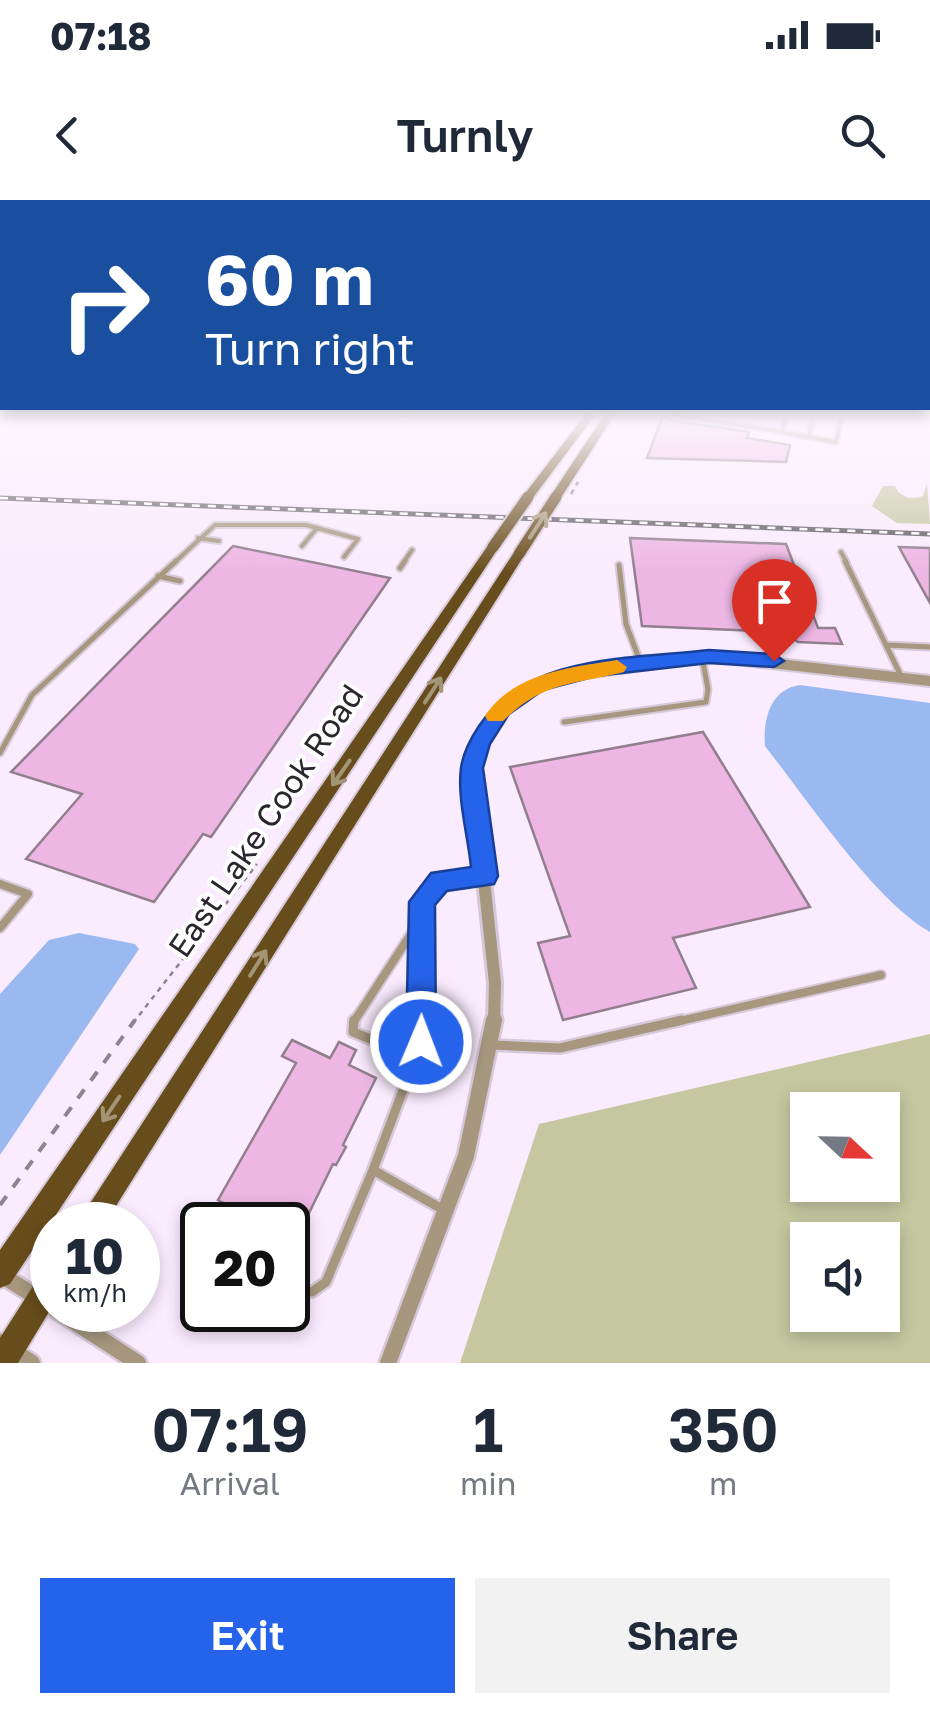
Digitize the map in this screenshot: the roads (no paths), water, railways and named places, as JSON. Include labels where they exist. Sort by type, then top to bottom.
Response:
[{"type":"main road","name":"East Lake Cook Road","points":[[0,1274],[551,465]]},
{"type":"main road","name":"East Lake Cook Road","points":[[105,1202],[576,465]]},
{"type":"main road","points":[[11,1354],[30,1328]]},
{"type":"street","points":[[388,1363],[466,1156],[492,1044],[496,983],[472,768],[492,721],[518,695],[560,676],[702,657],[774,661],[930,680]]},
{"type":"street","points":[[0,1274],[30,1289]]},
{"type":"street","points":[[95,1332],[138,1363]]},
{"type":"lane","points":[[0,753],[32,695],[215,526],[231,523],[317,528],[358,538],[344,557]]},
{"type":"lane","points":[[302,546],[317,528]]},
{"type":"lane","points":[[198,538],[218,542]]},
{"type":"lane","points":[[400,568],[412,550]]},
{"type":"lane","points":[[841,552],[902,678]]},
{"type":"lane","points":[[619,565],[626,624],[641,664]]},
{"type":"lane","points":[[158,576],[180,580]]},
{"type":"lane","points":[[886,645],[930,647]]},
{"type":"lane","points":[[564,722],[706,702],[708,689],[702,657]]},
{"type":"lane","points":[[310,1292],[326,1282],[374,1170],[421,1042],[422,902],[440,881],[485,876]]},
{"type":"lane","points":[[0,884],[28,894],[0,928]]},
{"type":"lane","points":[[416,1057],[353,1032],[352,1022],[422,917]]},
{"type":"lane","points":[[492,1044],[560,1048],[882,974]]},
{"type":"lane","points":[[374,1170],[445,1210]]},
{"type":"water","points":[[800,685],[930,703],[930,932],[886,897],[864,873],[765,746],[770,707],[782,693]]},
{"type":"water","points":[[79,933],[135,944],[139,949],[0,1155],[0,994],[49,940]]},
{"type":"railway","points":[[0,498],[930,534]]}]
